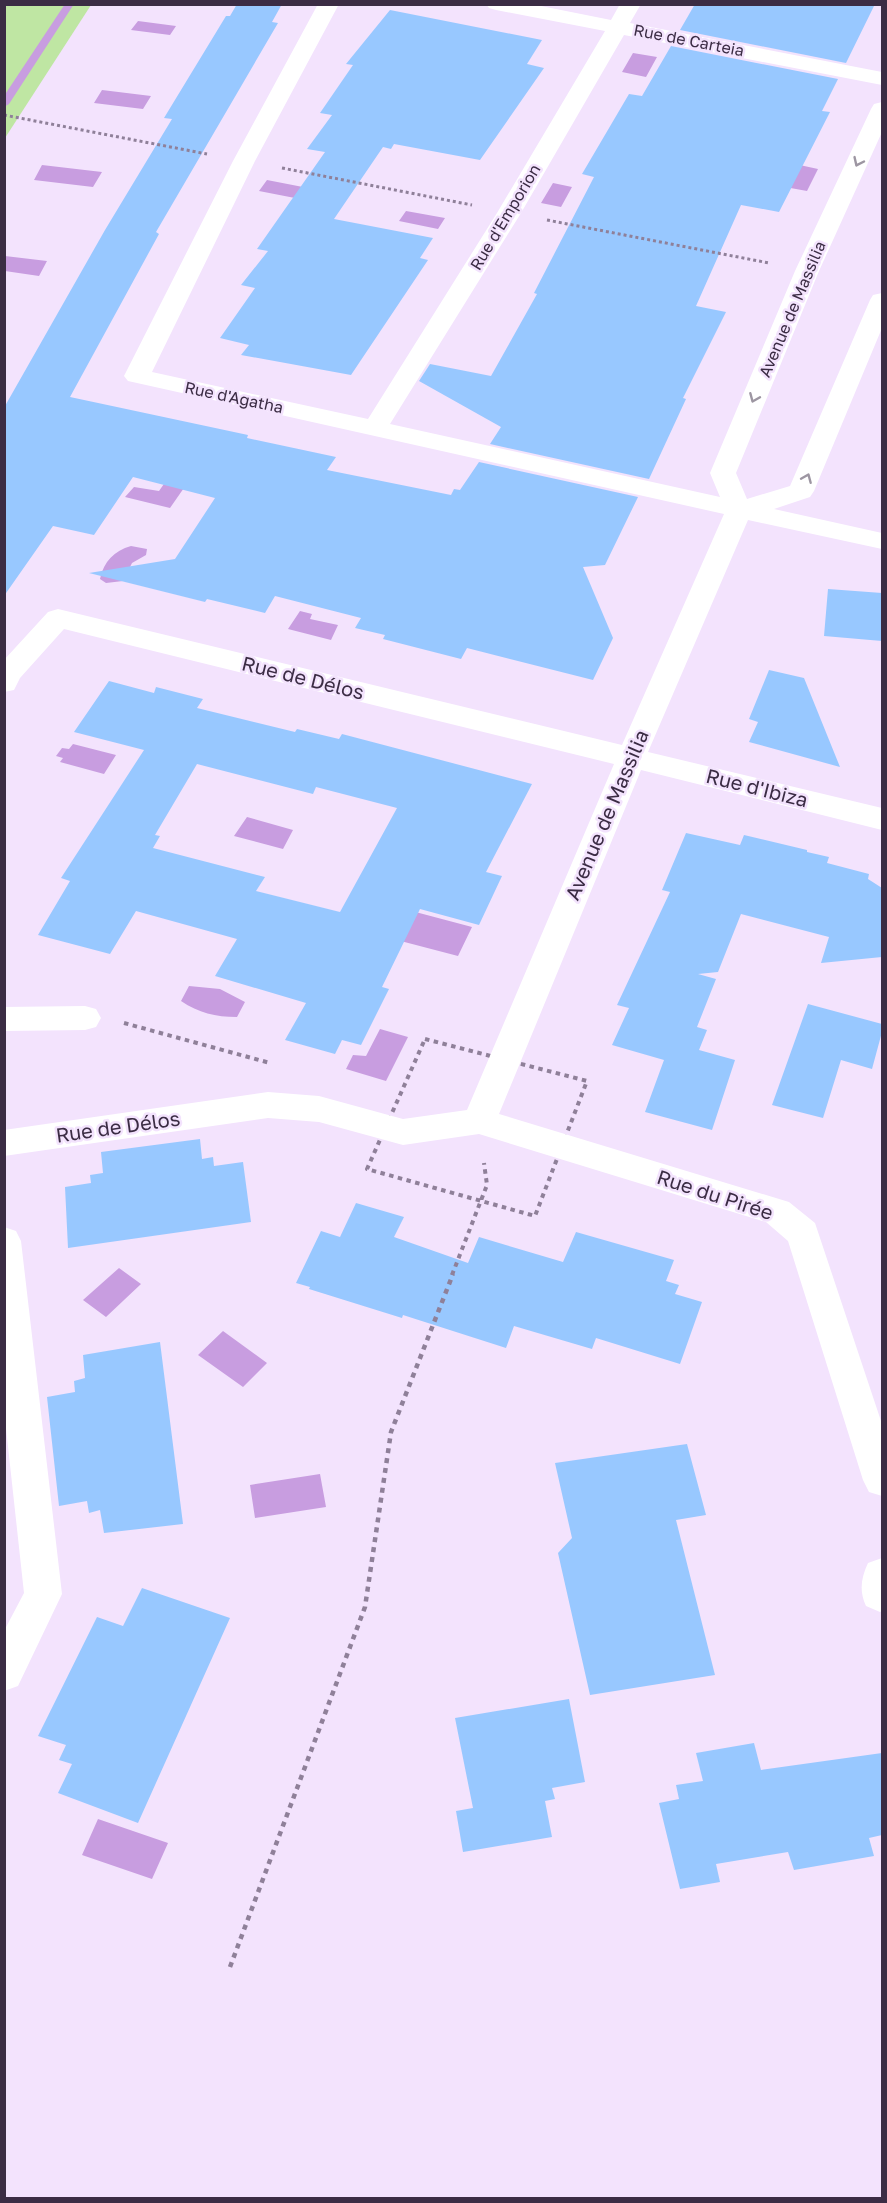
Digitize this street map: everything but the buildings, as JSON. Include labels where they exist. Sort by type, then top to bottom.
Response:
[{"type":"street","name":"Rue d'Agatha","points":[[329,4],[244,161],[136,376],[882,541]]},
{"type":"street","name":"Rue de Carteia","points":[[496,4],[882,78]]},
{"type":"street","name":"Rue d'Emporion","points":[[376,428],[509,213],[631,4]]},
{"type":"street","name":"Avenue de Massilia","points":[[479,1121],[631,758],[739,511],[723,473],[807,271],[882,109]]},
{"type":"street","points":[[739,511],[801,491],[882,300]]},
{"type":"street","name":"Rue de Délos","points":[[4,683],[8,674],[58,618],[631,758]]},
{"type":"street","name":"Rue d'Ibiza","points":[[631,758],[882,819]]},
{"type":"street","points":[[4,1019],[85,1018]]},
{"type":"street","name":"Rue de Délos","points":[[4,1143],[268,1105],[319,1108],[403,1132],[479,1121]]},
{"type":"street","name":"Rue du Pirée","points":[[479,1121],[777,1212],[803,1233],[882,1480]]},
{"type":"street","points":[[4,1241],[43,1594],[4,1673]]},
{"type":"path","points":[[4,115],[807,271]]},
{"type":"path","points":[[85,1018],[132,1024],[276,1065]]},
{"type":"path","points":[[387,1096],[398,1100]]},
{"type":"path","points":[[230,1966],[365,1606],[391,1432],[487,1185],[479,1121]]},
{"type":"green space","points":[[4,5],[91,5],[5,138]]},
{"type":"shaded area","points":[[138,21],[176,26],[170,35],[131,30]]},
{"type":"shaded area","points":[[633,53],[657,57],[646,77],[622,72]]},
{"type":"shaded area","points":[[102,90],[151,96],[143,109],[94,103]]},
{"type":"shaded area","points":[[795,164],[818,169],[807,191],[785,187]]},
{"type":"shaded area","points":[[42,165],[102,172],[93,187],[34,180]]},
{"type":"shaded area","points":[[267,180],[308,188],[300,199],[259,191]]},
{"type":"shaded area","points":[[553,183],[572,187],[561,207],[541,203]]},
{"type":"shaded area","points":[[406,211],[445,218],[438,229],[399,221]]},
{"type":"shaded area","points":[[5,256],[47,261],[39,276],[5,271]]},
{"type":"shaded area","points":[[166,481],[186,485],[170,508],[125,497],[134,487],[159,491]]},
{"type":"shaded area","points":[[131,546],[147,549],[146,555],[132,563],[123,581],[106,583],[100,579],[104,567],[111,558]]},
{"type":"shaded area","points":[[300,611],[312,614],[310,619],[338,625],[331,640],[288,629]]},
{"type":"shaded area","points":[[73,744],[116,755],[104,774],[60,762],[63,758],[56,756],[62,748],[69,749]]},
{"type":"shaded area","points":[[247,817],[293,830],[283,849],[234,836]]},
{"type":"shaded area","points":[[408,910],[472,927],[458,956],[393,939]]},
{"type":"shaded area","points":[[189,986],[220,989],[245,1002],[237,1017],[208,1014],[181,1001]]},
{"type":"shaded area","points":[[380,1029],[408,1037],[386,1081],[346,1069],[353,1055],[366,1056]]},
{"type":"shaded area","points":[[119,1268],[141,1284],[106,1317],[83,1300]]},
{"type":"shaded area","points":[[223,1331],[267,1363],[243,1387],[198,1355]]},
{"type":"shaded area","points":[[320,1474],[326,1507],[255,1518],[250,1485]]},
{"type":"shaded area","points":[[98,1819],[168,1843],[152,1879],[82,1855]]},
{"type":"waterway","points":[[4,104],[70,4]]}]
